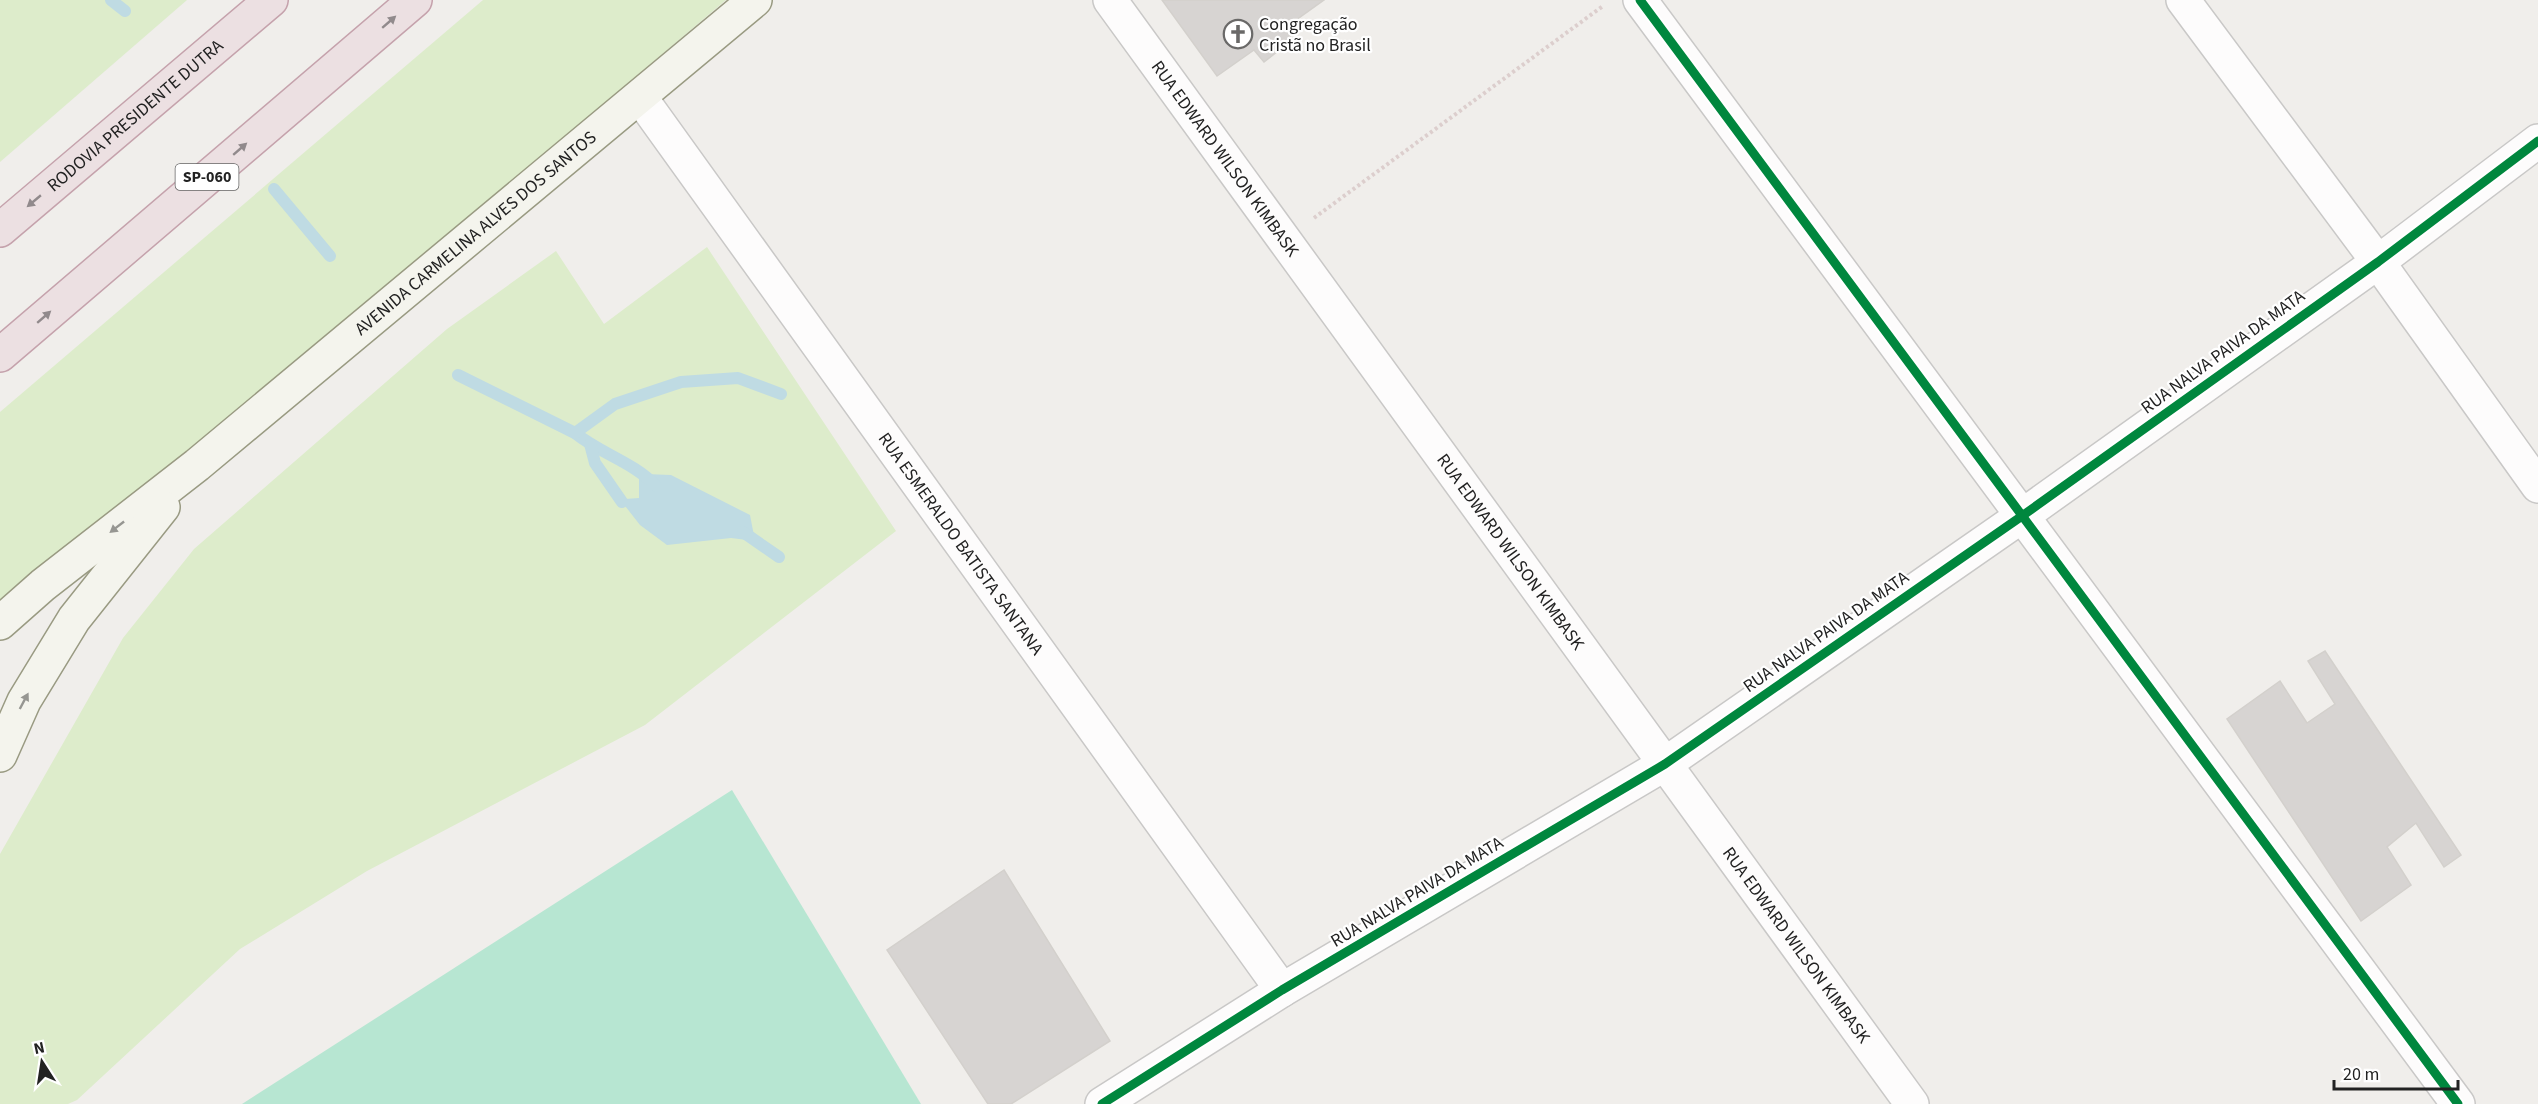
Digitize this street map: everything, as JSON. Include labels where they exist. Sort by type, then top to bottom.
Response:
[{"type":"highway","name":"RODOVIA PRESIDENTE DUTRA","points":[[0,230],[271,0]]},
{"type":"highway","name":"SP-060","points":[[0,355],[415,0]]},
{"type":"street","name":"AVENIDA CARMELINA ALVES DOS SANTOS","points":[[197,465],[755,0]]},
{"type":"street","name":"RUA EDWARD WILSON KIMBASK","points":[[1110,0],[1912,1104]]},
{"type":"street","points":[[1640,0],[2458,1104]]},
{"type":"street","points":[[2183,0],[2378,262],[2538,486]]},
{"type":"street","name":"RUA ESMERALDO BATISTA SANTANA","points":[[640,98],[1282,990]]},
{"type":"street","name":"RUA NALVA PAIVA DA MATA","points":[[1101,1104],[1282,990],[1665,764],[2022,516],[2378,262],[2538,141]]},
{"type":"street","points":[[0,623],[43,585],[197,465]]},
{"type":"street","points":[[0,755],[24,701],[74,619],[197,465]]},
{"type":"path","points":[[1284,240],[1611,0]]},
{"type":"green space","points":[[0,0],[187,0],[0,162]]},
{"type":"green space","points":[[483,0],[726,0],[0,616],[0,412]]},
{"type":"green space","points":[[707,247],[896,531],[645,725],[367,871],[240,949],[77,1100],[68,1104],[0,1104],[0,854],[123,638],[194,549],[447,329],[556,251],[604,324]]},
{"type":"green space","points":[[732,790],[921,1104],[242,1104]]},
{"type":"water","points":[[645,474],[671,475],[750,515],[755,541],[731,538],[667,545],[640,525],[622,502],[625,499],[639,498],[639,476]]},
{"type":"building","name":"Congregação Cristã no Brasil","points":[[1162,0],[1324,0],[1285,28],[1292,40],[1264,62],[1254,50],[1217,76]]},
{"type":"building","points":[[2325,651],[2461,855],[2444,867],[2416,823],[2387,847],[2411,885],[2361,921],[2227,719],[2280,681],[2307,723],[2335,704],[2308,661]]},
{"type":"building","points":[[1004,870],[1110,1041],[1011,1104],[988,1104],[887,950]]},
{"type":"waterway","points":[[111,0],[125,11]]},
{"type":"waterway","points":[[274,189],[330,256]]},
{"type":"waterway","points":[[458,375],[575,433],[627,464],[656,486]]},
{"type":"waterway","points":[[575,433],[615,404],[681,382],[738,378],[781,394]]},
{"type":"waterway","points":[[590,444],[595,463],[622,502]]},
{"type":"waterway","points":[[743,532],[779,557]]},
{"type":"cycle path","points":[[1640,0],[2458,1104]]},
{"type":"cycle path","points":[[1102,1104],[1282,990],[1665,764],[2022,516],[2378,262],[2538,141]]},
{"type":"place","name":"Congregação Cristã no Brasil","points":[[1238,34]]}]
